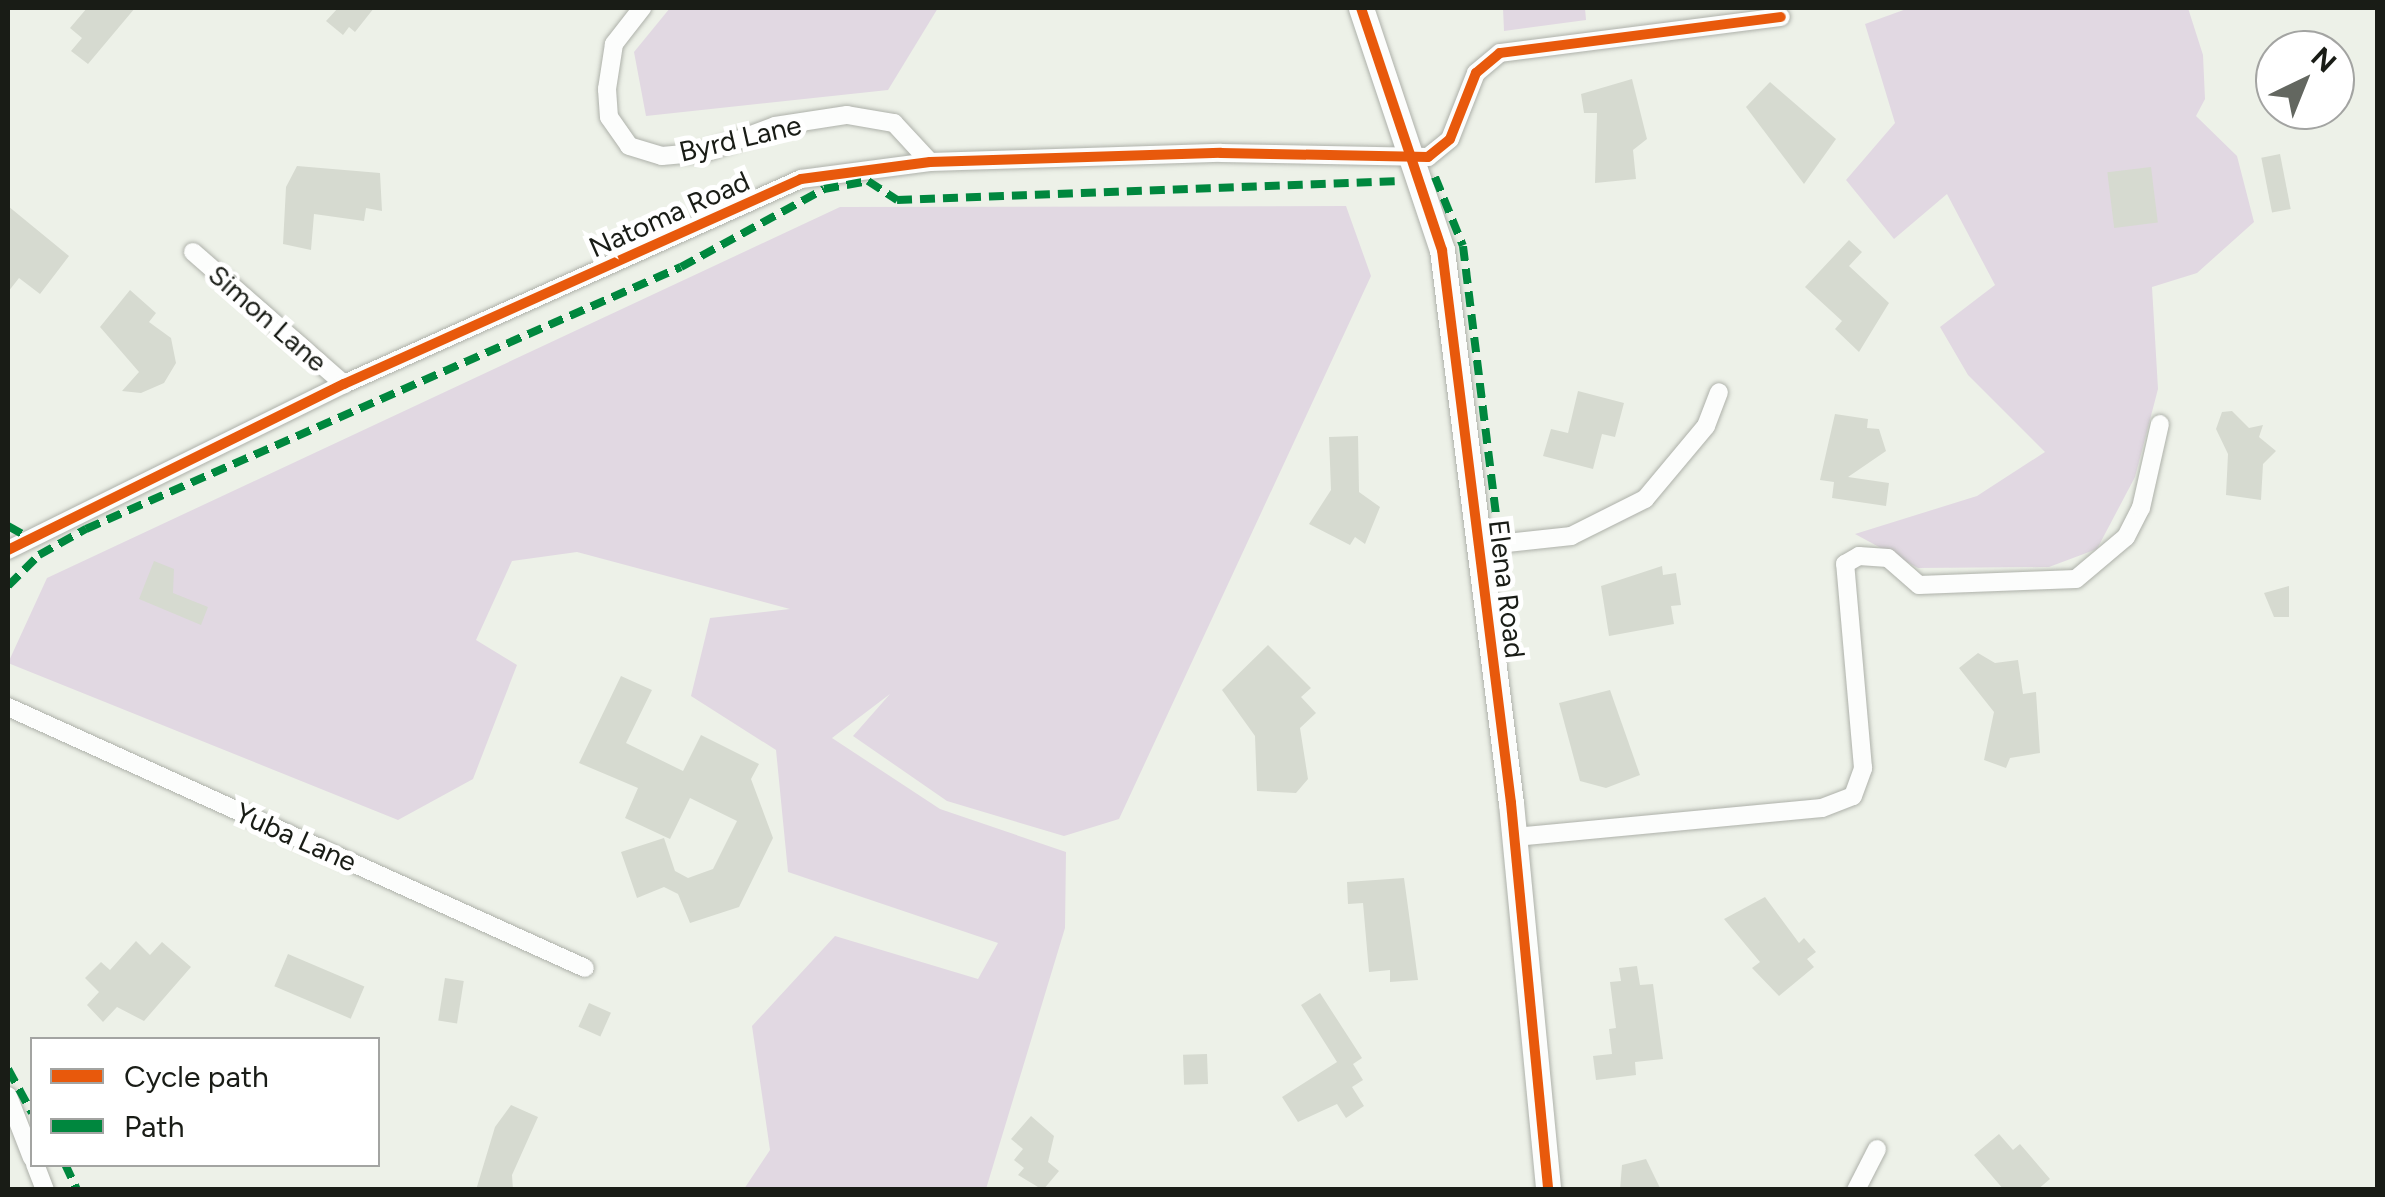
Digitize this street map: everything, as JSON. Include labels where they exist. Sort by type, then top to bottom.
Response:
[{"type":"street","name":"Byrd Lane","points":[[642,8],[614,44],[607,90],[609,117],[629,146],[662,156],[706,152],[775,126],[846,115],[894,123],[930,162]]},
{"type":"street","name":"Elena Road","points":[[1361,8],[1408,160],[1442,250],[1515,837],[1548,1190]]},
{"type":"street","points":[[1408,160],[1441,150],[1476,73],[1500,53],[1781,18]]},
{"type":"street","name":"Natoma Road","points":[[8,550],[344,384],[802,179],[930,162],[1222,153],[1408,160]]},
{"type":"street","name":"Simon Lane","points":[[193,252],[344,384]]},
{"type":"street","points":[[1479,546],[1571,536],[1646,500],[1706,426],[1719,392]]},
{"type":"street","points":[[1515,837],[1822,808],[1853,796],[1862,768],[1844,564],[1860,556],[1888,558],[1918,584],[1964,588],[2076,579],[2126,537],[2141,508],[2160,424]]},
{"type":"street","name":"Yuba Lane","points":[[8,707],[585,968]]},
{"type":"street","points":[[8,1096],[30,1151]]},
{"type":"street","points":[[1856,1190],[1877,1150]]},
{"type":"shaded area","points":[[670,8],[938,8],[888,90],[646,116],[634,52]]},
{"type":"shaded area","points":[[1503,8],[1585,8],[1586,20],[1504,31]]},
{"type":"shaded area","points":[[1909,8],[2188,8],[2203,55],[2205,99],[2196,116],[2237,156],[2254,222],[2197,273],[2152,287],[2158,389],[2135,477],[2097,549],[2049,567],[1918,568],[1855,534],[1977,496],[2045,452],[1968,375],[1940,327],[1995,285],[1947,194],[1894,239],[1846,180],[1895,123],[1865,24]]},
{"type":"shaded area","points":[[1346,206],[1371,276],[1119,819],[1064,836],[947,801],[853,736],[890,694],[832,738],[940,809],[1066,852],[1065,928],[986,1189],[744,1189],[770,1150],[752,1026],[835,936],[978,979],[998,943],[788,872],[776,750],[691,696],[710,618],[790,609],[577,552],[512,561],[476,640],[517,665],[473,779],[398,820],[8,663],[47,578],[840,207]]},
{"type":"building","points":[[87,8],[135,8],[88,64],[71,51],[82,38],[70,28]]},
{"type":"building","points":[[338,8],[374,8],[355,32],[349,27],[343,35],[326,21]]},
{"type":"building","points":[[1632,79],[1647,139],[1633,150],[1636,179],[1595,183],[1597,113],[1584,113],[1581,94]]},
{"type":"building","points":[[1770,82],[1836,139],[1804,184],[1746,107]]},
{"type":"building","points":[[2280,154],[2291,209],[2272,213],[2261,158]]},
{"type":"building","points":[[297,166],[380,173],[382,211],[366,208],[364,221],[314,214],[311,250],[283,244],[286,187]]},
{"type":"building","points":[[2151,167],[2158,223],[2114,228],[2107,172]]},
{"type":"building","points":[[8,206],[69,256],[40,294],[19,278],[8,292]]},
{"type":"building","points":[[1849,240],[1862,252],[1849,266],[1889,303],[1859,352],[1835,329],[1842,321],[1805,287]]},
{"type":"building","points":[[130,290],[156,313],[149,322],[171,338],[176,363],[164,383],[141,393],[122,391],[139,372],[100,327]]},
{"type":"building","points":[[1578,391],[1624,403],[1615,437],[1602,434],[1593,469],[1543,456],[1551,429],[1568,433]]},
{"type":"building","points":[[2232,411],[2249,428],[2263,425],[2259,437],[2276,451],[2263,464],[2261,500],[2226,495],[2228,454],[2216,429],[2222,412]]},
{"type":"building","points":[[1835,414],[1868,419],[1867,428],[1879,429],[1886,451],[1848,477],[1889,483],[1886,506],[1832,498],[1834,482],[1820,480]]},
{"type":"building","points":[[1358,436],[1359,492],[1380,507],[1365,544],[1355,537],[1350,545],[1309,524],[1331,490],[1329,437]]},
{"type":"building","points":[[154,561],[174,569],[173,593],[208,607],[201,625],[139,599]]},
{"type":"building","points":[[1662,566],[1663,575],[1676,573],[1681,605],[1671,606],[1674,624],[1609,636],[1601,586]]},
{"type":"building","points":[[2289,586],[2289,617],[2274,617],[2264,593]]},
{"type":"building","points":[[1268,645],[1311,688],[1301,697],[1316,713],[1300,728],[1308,779],[1296,793],[1257,791],[1255,736],[1222,690]]},
{"type":"building","points":[[1978,653],[1995,663],[2018,660],[2023,694],[2036,692],[2040,753],[2010,758],[2006,768],[1984,760],[1994,712],[1959,668]]},
{"type":"building","points":[[621,676],[652,690],[626,743],[683,771],[701,735],[759,764],[751,779],[773,838],[739,907],[690,923],[678,894],[664,887],[637,898],[621,852],[664,838],[675,871],[688,878],[713,869],[737,821],[690,798],[670,839],[625,818],[638,788],[579,763]]},
{"type":"building","points":[[1610,690],[1640,775],[1606,788],[1580,781],[1559,703]]},
{"type":"building","points":[[1404,878],[1418,980],[1390,982],[1390,970],[1369,972],[1363,903],[1348,904],[1347,882]]},
{"type":"building","points":[[1765,897],[1799,943],[1804,938],[1816,952],[1807,959],[1814,967],[1779,996],[1752,968],[1760,962],[1724,919]]},
{"type":"building","points":[[136,941],[150,955],[162,942],[191,967],[144,1021],[117,1007],[103,1022],[87,1005],[99,992],[85,978],[101,962],[110,970]]},
{"type":"building","points":[[288,954],[364,986],[351,1019],[274,986]]},
{"type":"building","points":[[1637,966],[1640,985],[1653,984],[1663,1059],[1635,1062],[1636,1075],[1596,1080],[1593,1056],[1612,1054],[1609,1029],[1616,1028],[1610,982],[1621,981],[1619,968]]},
{"type":"building","points":[[445,978],[464,981],[457,1023],[438,1020]]},
{"type":"building","points":[[1320,993],[1362,1058],[1353,1064],[1363,1080],[1352,1087],[1364,1106],[1346,1118],[1337,1104],[1298,1122],[1282,1097],[1337,1062],[1301,1005]]},
{"type":"building","points":[[589,1003],[611,1013],[600,1037],[578,1027]]},
{"type":"building","points":[[1207,1054],[1208,1084],[1184,1085],[1183,1055]]},
{"type":"building","points":[[511,1105],[538,1117],[512,1175],[513,1190],[476,1190],[495,1127]]},
{"type":"building","points":[[1031,1116],[1054,1136],[1048,1162],[1059,1171],[1043,1190],[1018,1175],[1024,1168],[1014,1160],[1023,1149],[1011,1139]]},
{"type":"building","points":[[1999,1134],[2013,1150],[2020,1144],[2050,1179],[2037,1190],[2004,1190],[1974,1155]]},
{"type":"building","points":[[1646,1159],[1661,1190],[1620,1190],[1622,1165]]},
{"type":"marked path","points":[[1435,177],[1463,246],[1496,516]]},
{"type":"marked path","points":[[8,586],[39,555],[86,529],[681,267],[824,189],[868,181],[897,200],[1401,181]]},
{"type":"marked path","points":[[8,526],[26,536]]},
{"type":"marked path","points":[[8,1069],[30,1109]]},
{"type":"marked path","points":[[66,1167],[77,1190]]},
{"type":"cycle path","points":[[1361,8],[1442,250],[1511,803],[1548,1190]]},
{"type":"cycle path","points":[[8,550],[344,384],[801,179],[930,162],[1221,153],[1428,157],[1450,139],[1476,73],[1500,53],[1781,17]]}]
